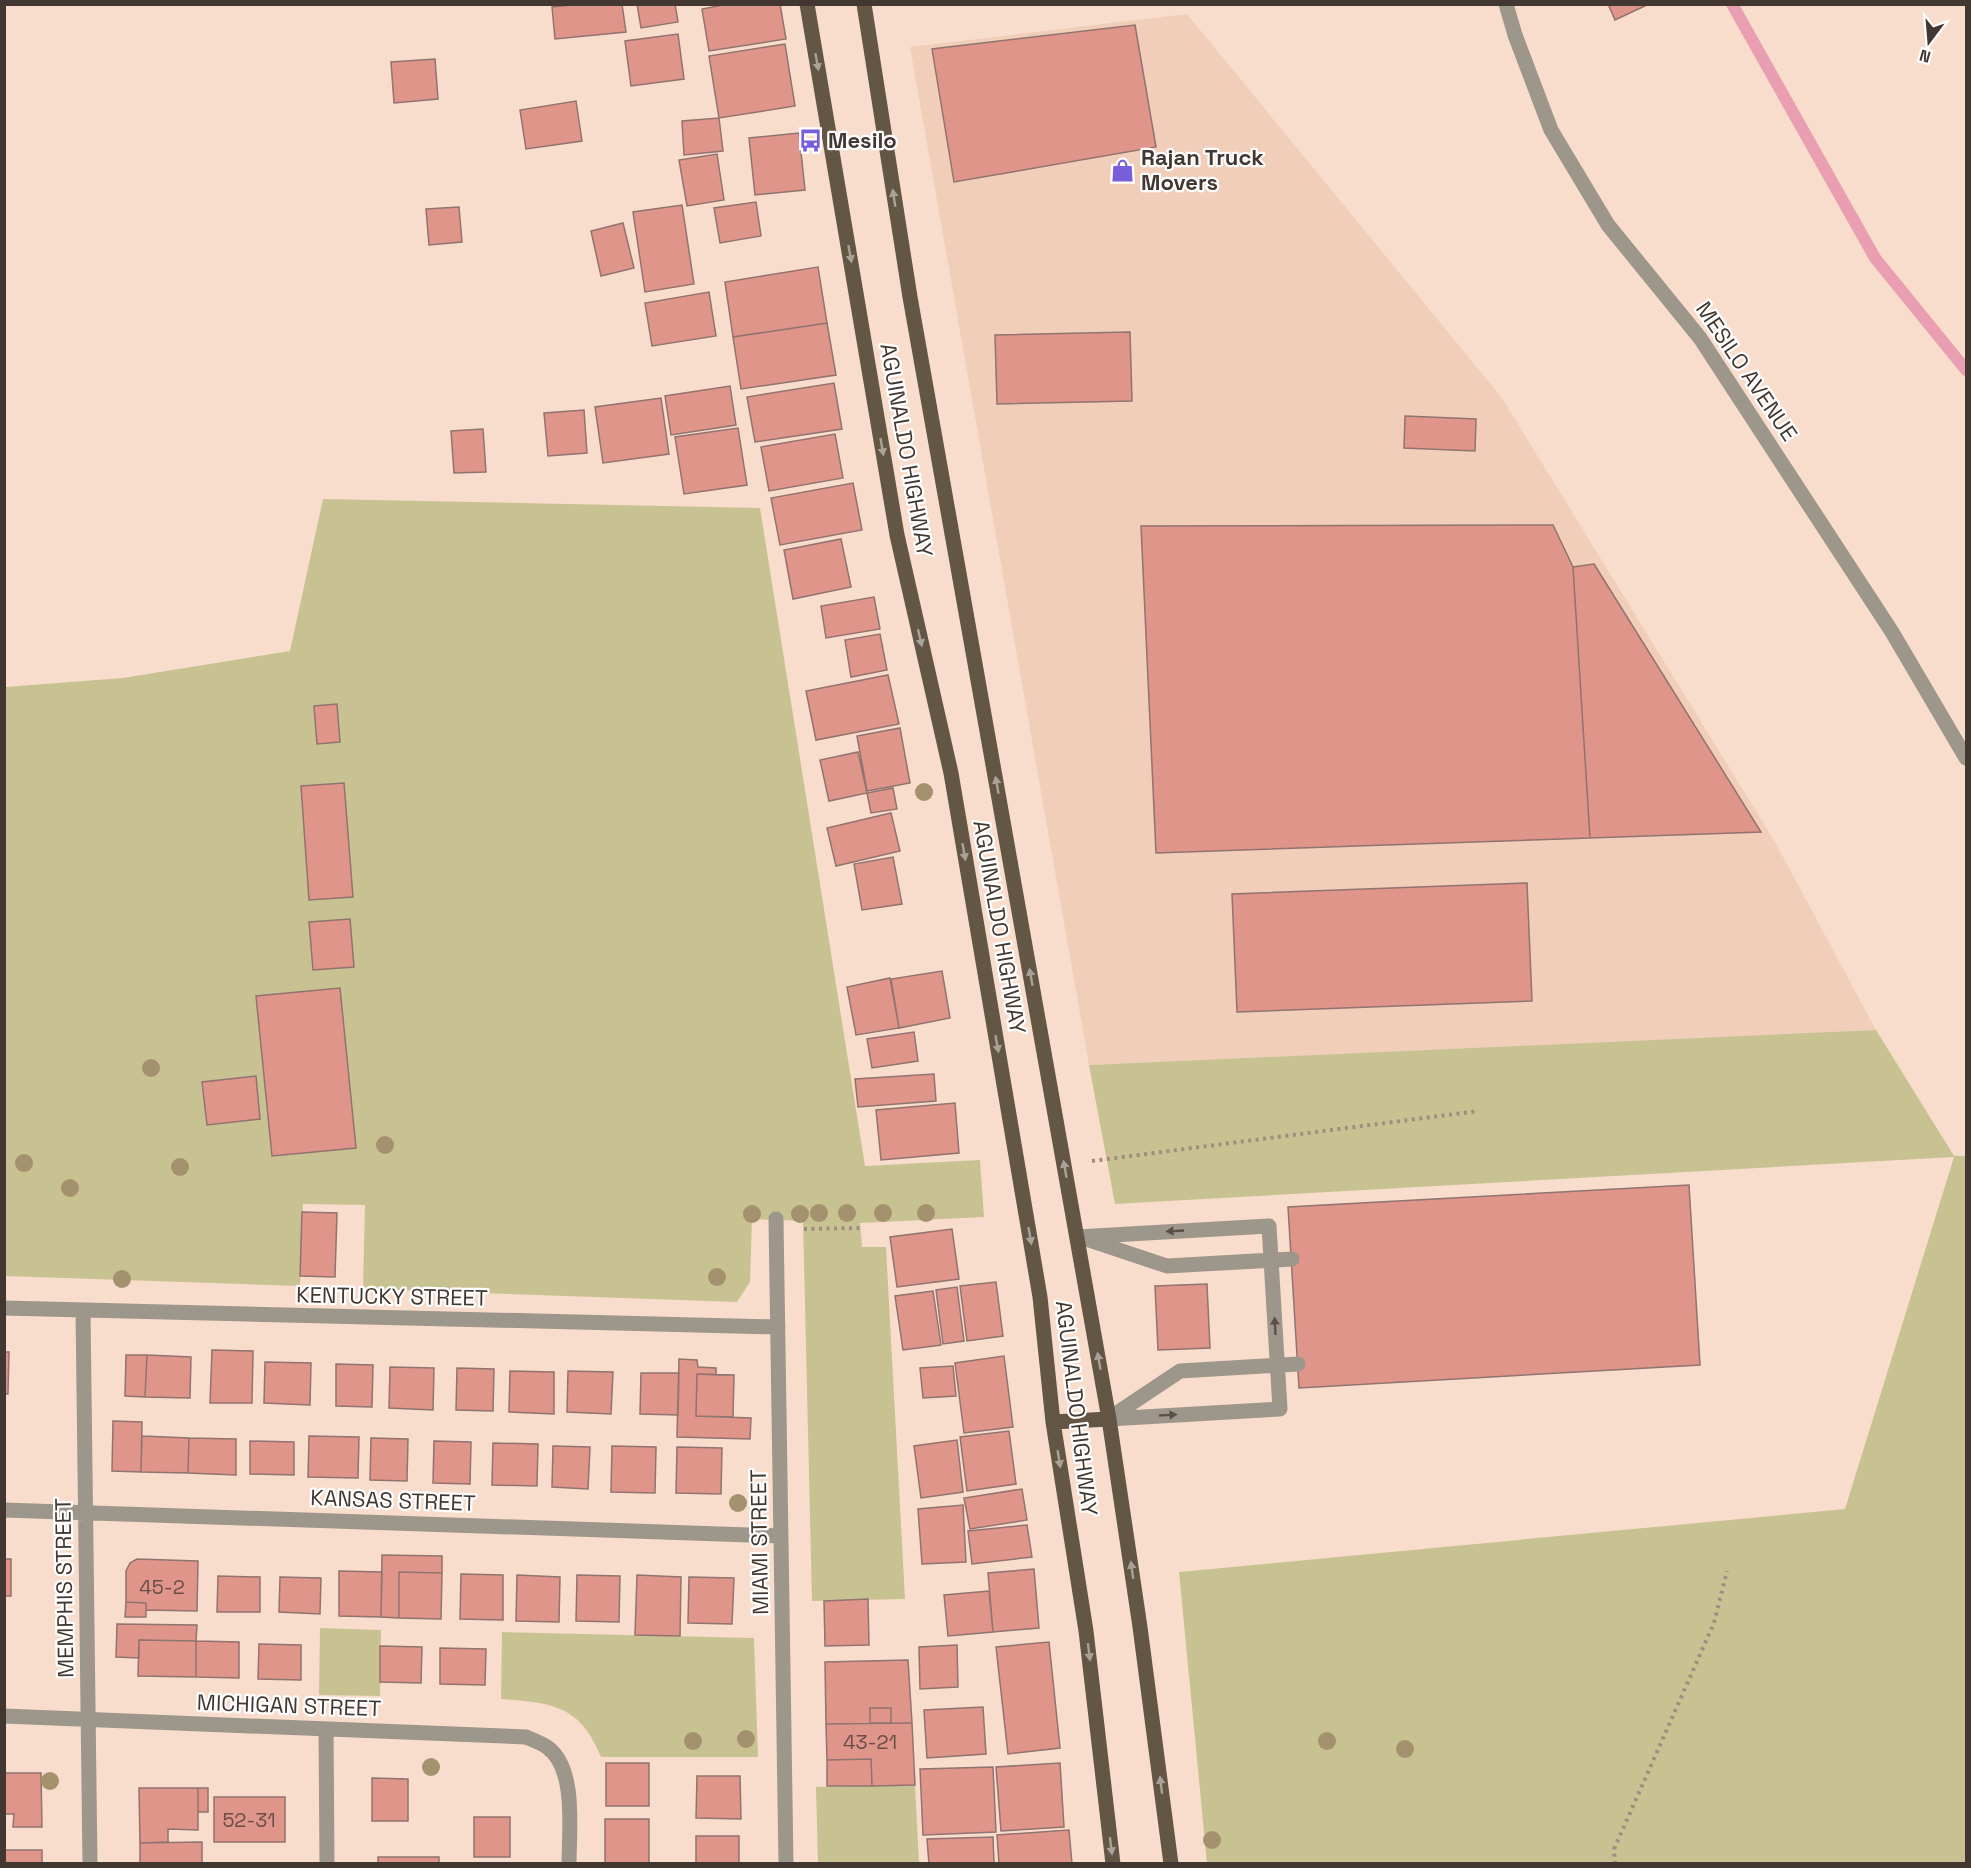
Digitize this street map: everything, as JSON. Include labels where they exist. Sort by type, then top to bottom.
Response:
[{"type":"main road","name":"AGUINALDO HIGHWAY","points":[[807,4],[897,535],[951,773],[1040,1297],[1053,1422],[1086,1631],[1113,1863]]},
{"type":"main road","name":"AGUINALDO HIGHWAY","points":[[864,4],[910,297],[1109,1419],[1171,1863]]},
{"type":"main road","points":[[1053,1422],[1109,1419]]},
{"type":"street","name":"MESILO AVENUE","points":[[1506,4],[1551,130],[1608,225],[1700,338],[1892,632],[1966,758]]},
{"type":"street","name":"MIAMI STREET","points":[[776,1225],[786,1863]]},
{"type":"street","points":[[1077,1237],[1269,1226],[1280,1409],[1109,1419]]},
{"type":"street","points":[[1077,1237],[1167,1266],[1292,1259]]},
{"type":"street","name":"KENTUCKY STREET","points":[[4,1308],[778,1327]]},
{"type":"street","name":"MEMPHIS STREET","points":[[83,1311],[90,1863]]},
{"type":"street","points":[[1109,1419],[1180,1371],[1298,1364]]},
{"type":"street","name":"KANSAS STREET","points":[[4,1510],[781,1536]]},
{"type":"street","name":"MICHIGAN STREET","points":[[4,1716],[526,1737],[548,1748],[562,1762],[568,1789],[569,1863]]},
{"type":"street","points":[[326,1729],[327,1863]]},
{"type":"path","points":[[1065,1168],[1107,1158],[1478,1111]]},
{"type":"path","points":[[776,1225],[860,1228]]},
{"type":"path","points":[[1615,1863],[1614,1849],[1714,1623],[1727,1571]]},
{"type":"shaded area","points":[[1187,14],[1502,398],[1775,842],[1876,1030],[1089,1065],[910,47]]},
{"type":"shaded area","points":[[323,499],[760,508],[865,1166],[980,1160],[984,1217],[860,1223],[862,1247],[886,1247],[905,1599],[812,1601],[803,1221],[752,1219],[750,1282],[737,1302],[363,1289],[365,1205],[303,1204],[300,1286],[5,1276],[5,687],[123,678],[290,651]]},
{"type":"shaded area","points":[[1876,1030],[1954,1156],[1966,1156],[1966,1863],[1207,1863],[1179,1572],[1845,1509],[1954,1157],[1115,1204],[1089,1065]]},
{"type":"shaded area","points":[[320,1628],[381,1630],[380,1696],[319,1695]]},
{"type":"shaded area","points":[[502,1632],[754,1638],[758,1757],[601,1757],[584,1727],[562,1710],[535,1702],[501,1699]]},
{"type":"shaded area","points":[[915,1785],[919,1863],[818,1863],[816,1787]]},
{"type":"building","points":[[622,4],[626,32],[555,39],[552,7]]},
{"type":"building","points":[[637,4],[675,4],[678,22],[641,28]]},
{"type":"building","points":[[728,4],[780,4],[786,39],[709,51],[702,9]]},
{"type":"building","points":[[1608,4],[1649,4],[1615,20]]},
{"type":"building","points":[[1135,25],[1156,147],[954,182],[932,49]]},
{"type":"building","points":[[678,34],[684,79],[631,86],[625,41]]},
{"type":"building","points":[[785,44],[795,106],[719,118],[709,56]]},
{"type":"building","points":[[435,59],[438,99],[394,103],[391,62]]},
{"type":"building","points":[[576,101],[582,141],[526,149],[520,110]]},
{"type":"building","points":[[719,118],[723,151],[684,155],[682,121]]},
{"type":"building","points":[[799,133],[805,190],[755,195],[749,138]]},
{"type":"building","points":[[717,154],[724,200],[687,206],[679,160]]},
{"type":"building","points":[[756,202],[761,236],[720,243],[714,208]]},
{"type":"building","points":[[682,205],[694,284],[645,292],[633,212]]},
{"type":"building","points":[[459,207],[462,242],[429,245],[426,209]]},
{"type":"building","points":[[623,223],[634,268],[601,276],[591,231]]},
{"type":"building","points":[[818,267],[827,323],[733,337],[725,282]]},
{"type":"building","points":[[709,292],[716,336],[652,346],[645,303]]},
{"type":"building","points":[[827,323],[836,375],[741,389],[733,337]]},
{"type":"building","points":[[1130,332],[1132,401],[997,404],[995,335]]},
{"type":"building","points":[[834,383],[842,429],[755,442],[747,397]]},
{"type":"building","points":[[730,386],[736,425],[671,435],[665,396]]},
{"type":"building","points":[[661,398],[669,454],[603,463],[595,407]]},
{"type":"building","points":[[584,410],[587,453],[548,456],[544,413]]},
{"type":"building","points":[[1405,416],[1476,419],[1475,451],[1404,448]]},
{"type":"building","points":[[738,428],[747,485],[684,494],[675,437]]},
{"type":"building","points":[[483,429],[486,472],[454,473],[451,431]]},
{"type":"building","points":[[835,434],[843,478],[769,491],[761,447]]},
{"type":"building","points":[[853,483],[862,530],[780,545],[771,498]]},
{"type":"building","points":[[1553,525],[1573,567],[1590,838],[1156,853],[1141,526]]},
{"type":"building","points":[[841,539],[851,587],[793,599],[784,550]]},
{"type":"building","points":[[1594,564],[1761,832],[1590,838],[1573,567]]},
{"type":"building","points":[[874,597],[880,629],[826,638],[821,606]]},
{"type":"building","points":[[880,634],[887,670],[851,677],[845,640]]},
{"type":"building","points":[[888,675],[899,724],[816,740],[806,691]]},
{"type":"building","points":[[337,704],[340,742],[317,744],[314,706]]},
{"type":"building","points":[[900,728],[910,783],[867,791],[857,736]]},
{"type":"building","points":[[858,752],[867,793],[829,801],[820,760]]},
{"type":"building","points":[[344,783],[353,897],[309,900],[301,786]]},
{"type":"building","points":[[893,788],[897,809],[871,813],[867,793]]},
{"type":"building","points":[[891,813],[900,851],[836,866],[827,828]]},
{"type":"building","points":[[893,857],[902,904],[862,910],[854,864]]},
{"type":"building","points":[[1527,883],[1532,1001],[1237,1012],[1232,894]]},
{"type":"building","points":[[350,919],[354,967],[313,970],[309,922]]},
{"type":"building","points":[[942,971],[950,1018],[899,1028],[891,979]]},
{"type":"building","points":[[890,978],[899,1028],[856,1035],[847,987]]},
{"type":"building","points":[[340,988],[356,1148],[272,1156],[256,996]]},
{"type":"building","points":[[914,1032],[918,1061],[872,1068],[867,1039]]},
{"type":"building","points":[[934,1074],[936,1101],[858,1107],[855,1079]]},
{"type":"building","points":[[256,1076],[260,1119],[207,1125],[202,1082]]},
{"type":"building","points":[[955,1103],[959,1153],[881,1160],[876,1110]]},
{"type":"building","points":[[1689,1185],[1700,1365],[1299,1388],[1288,1207]]},
{"type":"building","points":[[302,1212],[337,1213],[335,1277],[300,1276]]},
{"type":"building","points":[[952,1229],[959,1279],[897,1287],[890,1237]]},
{"type":"building","points":[[996,1282],[1003,1336],[967,1341],[960,1286]]},
{"type":"building","points":[[1207,1284],[1210,1348],[1158,1350],[1155,1286]]},
{"type":"building","points":[[957,1287],[964,1341],[943,1344],[936,1290]]},
{"type":"building","points":[[933,1291],[941,1345],[903,1350],[895,1296]]},
{"type":"building","points":[[212,1350],[253,1351],[252,1403],[210,1403]]},
{"type":"building","points":[[4,1352],[9,1352],[8,1394],[4,1394]]},
{"type":"building","points":[[126,1355],[147,1355],[145,1397],[125,1396]]},
{"type":"building","points":[[147,1355],[191,1357],[190,1398],[145,1397]]},
{"type":"building","points":[[1004,1356],[1013,1427],[964,1433],[955,1363]]},
{"type":"building","points":[[679,1359],[697,1360],[698,1367],[716,1368],[716,1375],[697,1374],[696,1416],[751,1418],[750,1439],[677,1437]]},
{"type":"building","points":[[265,1362],[311,1363],[310,1405],[264,1403]]},
{"type":"building","points":[[336,1364],[373,1365],[372,1407],[336,1406]]},
{"type":"building","points":[[953,1366],[956,1396],[923,1398],[920,1368]]},
{"type":"building","points":[[390,1367],[434,1368],[433,1410],[389,1408]]},
{"type":"building","points":[[457,1368],[494,1369],[493,1411],[456,1410]]},
{"type":"building","points":[[510,1371],[554,1372],[554,1414],[509,1412]]},
{"type":"building","points":[[568,1371],[613,1372],[611,1414],[567,1412]]},
{"type":"building","points":[[641,1373],[679,1373],[678,1415],[640,1414]]},
{"type":"building","points":[[697,1374],[734,1375],[733,1417],[696,1416]]},
{"type":"building","points":[[113,1421],[142,1422],[141,1472],[112,1471]]},
{"type":"building","points":[[1009,1431],[1016,1484],[967,1491],[960,1437]]},
{"type":"building","points":[[142,1436],[189,1438],[188,1473],[141,1472]]},
{"type":"building","points":[[309,1436],[359,1437],[358,1478],[308,1477]]},
{"type":"building","points":[[189,1438],[236,1439],[236,1475],[188,1473]]},
{"type":"building","points":[[371,1438],[408,1439],[407,1481],[370,1480]]},
{"type":"building","points":[[957,1440],[963,1492],[921,1498],[914,1446]]},
{"type":"building","points":[[250,1441],[294,1442],[294,1475],[250,1474]]},
{"type":"building","points":[[434,1441],[471,1442],[470,1484],[433,1483]]},
{"type":"building","points":[[493,1443],[538,1444],[537,1486],[492,1485]]},
{"type":"building","points":[[553,1446],[590,1447],[588,1489],[552,1487]]},
{"type":"building","points":[[612,1446],[656,1447],[655,1493],[611,1492]]},
{"type":"building","points":[[677,1447],[722,1448],[721,1494],[676,1493]]},
{"type":"building","points":[[1022,1489],[1027,1520],[970,1529],[964,1498]]},
{"type":"building","points":[[963,1505],[966,1562],[922,1564],[918,1509]]},
{"type":"building","points":[[1027,1525],[1032,1557],[972,1564],[968,1531]]},
{"type":"building","points":[[382,1555],[442,1556],[442,1573],[399,1572],[399,1618],[381,1617]]},
{"type":"building","points":[[4,1559],[11,1559],[11,1596],[4,1596]]},
{"type":"building","points":[[137,1559],[198,1561],[197,1611],[146,1610],[146,1603],[126,1602],[126,1571],[130,1563]]},
{"type":"building","points":[[1034,1569],[1039,1628],[993,1632],[988,1573]]},
{"type":"building","points":[[339,1571],[382,1572],[381,1617],[339,1616]]},
{"type":"building","points":[[399,1572],[442,1573],[441,1619],[399,1618]]},
{"type":"building","points":[[461,1574],[503,1575],[503,1620],[460,1619]]},
{"type":"building","points":[[517,1575],[560,1577],[559,1622],[516,1621]]},
{"type":"building","points":[[577,1575],[620,1576],[619,1622],[576,1621]]},
{"type":"building","points":[[637,1575],[681,1577],[680,1636],[635,1635]]},
{"type":"building","points":[[218,1576],[260,1577],[260,1612],[217,1612]]},
{"type":"building","points":[[280,1577],[321,1578],[320,1614],[279,1612]]},
{"type":"building","points":[[689,1577],[734,1578],[732,1624],[688,1623]]},
{"type":"building","points":[[989,1591],[993,1632],[948,1636],[944,1595]]},
{"type":"building","points":[[868,1599],[869,1645],[825,1646],[824,1601]]},
{"type":"building","points":[[126,1602],[146,1603],[146,1617],[125,1617]]},
{"type":"building","points":[[117,1624],[197,1625],[196,1641],[139,1640],[139,1658],[116,1657]]},
{"type":"building","points":[[139,1640],[196,1641],[196,1677],[138,1676]]},
{"type":"building","points":[[196,1641],[239,1642],[239,1678],[196,1677]]},
{"type":"building","points":[[1049,1642],[1060,1748],[1008,1754],[996,1647]]},
{"type":"building","points":[[259,1644],[301,1645],[301,1680],[258,1679]]},
{"type":"building","points":[[957,1645],[958,1687],[920,1689],[919,1647]]},
{"type":"building","points":[[380,1646],[422,1647],[421,1683],[380,1682]]},
{"type":"building","points":[[440,1648],[486,1649],[485,1685],[440,1684]]},
{"type":"building","points":[[908,1660],[912,1723],[826,1724],[825,1662]]},
{"type":"building","points":[[983,1707],[986,1754],[927,1758],[924,1710]]},
{"type":"building","points":[[870,1708],[891,1708],[891,1723],[870,1723]]},
{"type":"building","points":[[912,1723],[915,1785],[872,1786],[871,1759],[827,1760],[826,1724]]},
{"type":"building","points":[[871,1759],[872,1786],[827,1786],[827,1760]]},
{"type":"building","points":[[606,1763],[649,1763],[649,1806],[606,1806]]},
{"type":"building","points":[[1060,1763],[1064,1827],[1001,1831],[996,1767]]},
{"type":"building","points":[[993,1767],[996,1832],[923,1835],[920,1769]]},
{"type":"building","points":[[4,1773],[41,1773],[42,1827],[13,1827],[14,1814],[4,1814]]},
{"type":"building","points":[[697,1776],[740,1776],[741,1819],[696,1818]]},
{"type":"building","points":[[372,1778],[408,1779],[408,1821],[372,1821]]},
{"type":"building","points":[[139,1788],[198,1788],[198,1830],[168,1829],[168,1842],[140,1843]]},
{"type":"building","points":[[198,1788],[208,1788],[208,1812],[198,1812]]},
{"type":"building","points":[[214,1797],[285,1797],[285,1842],[214,1842]]},
{"type":"building","points":[[474,1817],[510,1817],[510,1857],[474,1857]]},
{"type":"building","points":[[605,1819],[649,1819],[649,1864],[605,1863]]},
{"type":"building","points":[[1069,1830],[1072,1864],[999,1864],[997,1835]]},
{"type":"building","points":[[696,1836],[739,1836],[739,1864],[696,1864]]},
{"type":"building","points":[[993,1837],[994,1864],[929,1864],[927,1839]]},
{"type":"building","points":[[202,1842],[202,1864],[140,1864],[140,1843]]},
{"type":"building","points":[[4,1850],[42,1850],[42,1864],[4,1864]]},
{"type":"building","points":[[378,1857],[439,1857],[439,1864],[378,1864]]},
{"type":"waterway","points":[[1732,4],[1875,258],[1966,370]]},
{"type":"place","name":"Mesilo","points":[[810,140]]},
{"type":"place","name":"Rajan Truck Movers","points":[[1123,170]]}]
